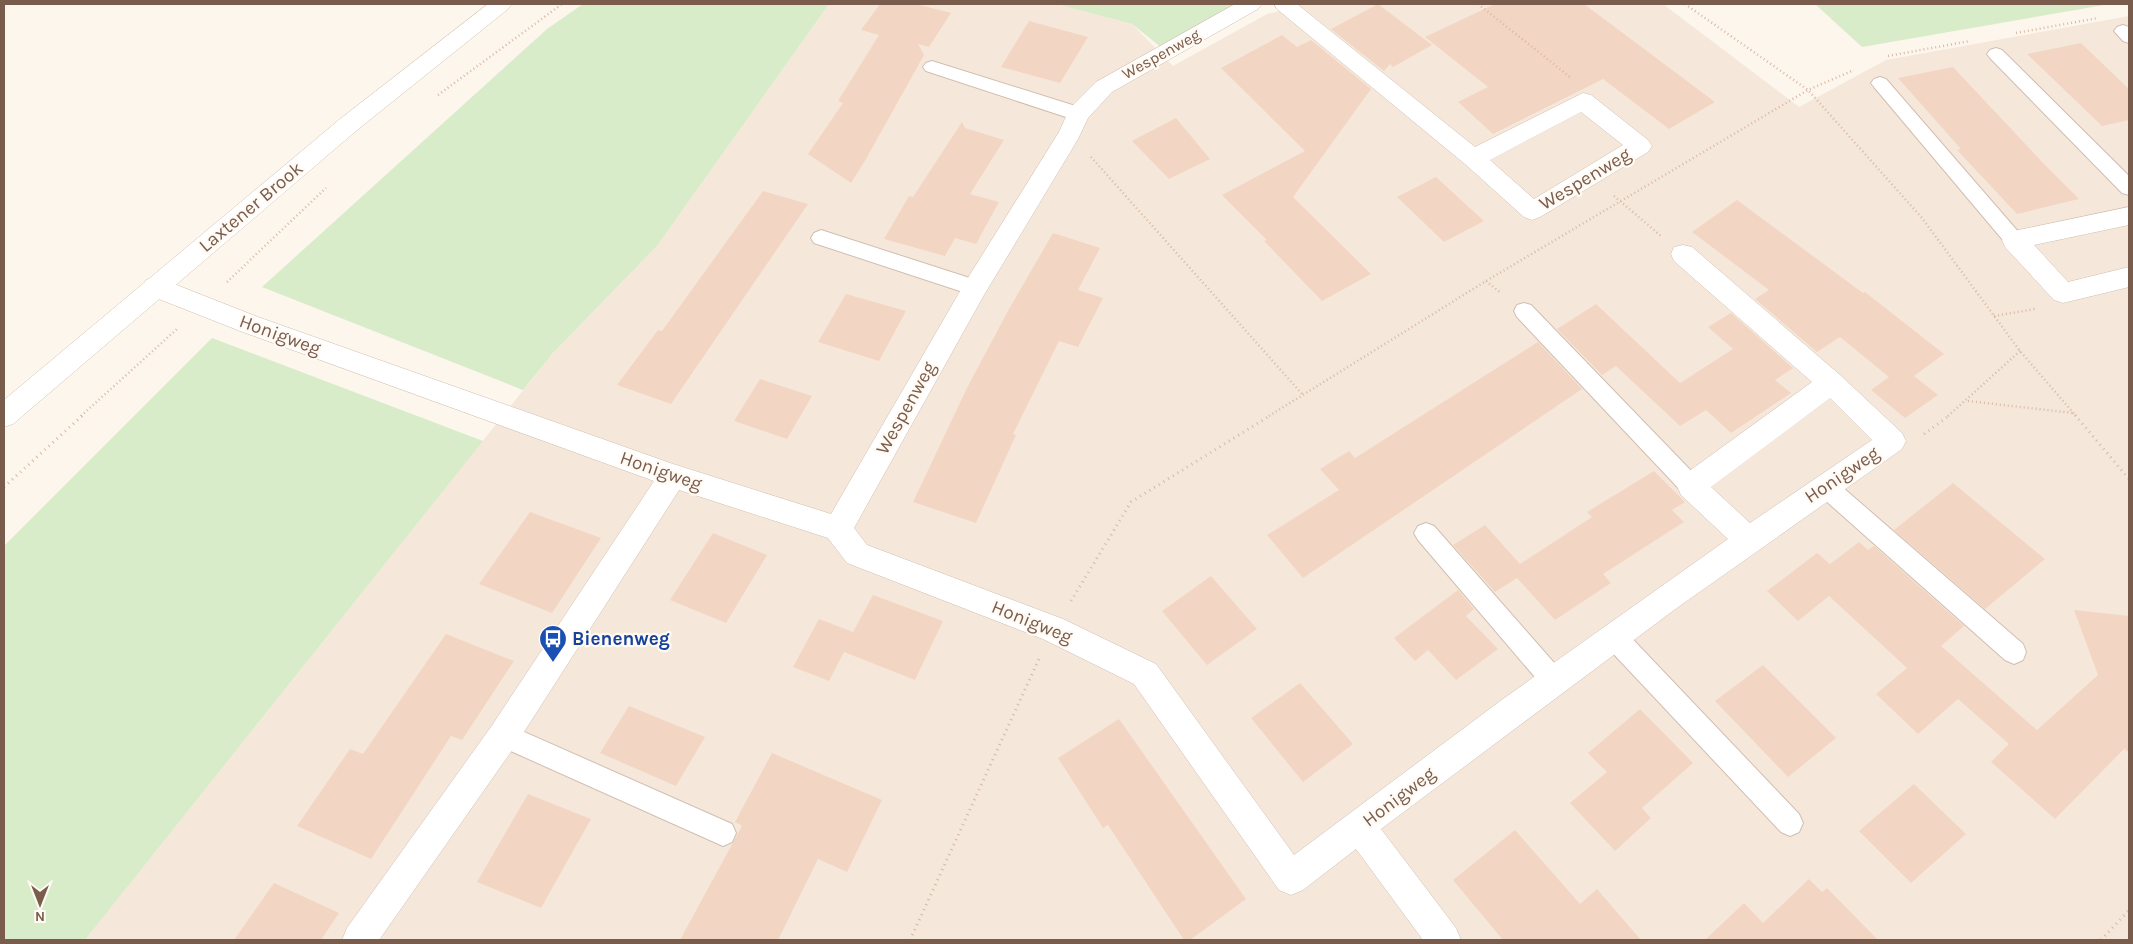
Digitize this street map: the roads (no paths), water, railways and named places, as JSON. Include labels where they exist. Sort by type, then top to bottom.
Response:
[{"type":"street","name":"Laxtener Brook","points":[[4,416],[348,125],[502,4]]},
{"type":"street","name":"Wespenweg","points":[[838,529],[975,288],[1074,124],[1104,86],[1251,4]]},
{"type":"street","name":"Wespenweg","points":[[1284,4],[1474,158],[1532,211],[1640,146],[1583,101],[1474,158]]},
{"type":"street","points":[[2014,240],[2129,216]]},
{"type":"street","points":[[2014,240],[2063,293],[2129,278]]},
{"type":"street","name":"Honigweg","points":[[155,287],[204,304],[249,324],[673,476],[838,529],[857,554],[1053,629],[1145,674],[1292,878],[1554,681],[1748,539],[1892,441],[1831,383],[1683,254]]},
{"type":"street","points":[[1748,539],[1691,486],[1831,383]]},
{"type":"street","points":[[360,940],[504,735],[673,476]]},
{"type":"street","points":[[1359,826],[1444,940]]},
{"type":"lane","points":[[1996,54],[2129,188]]},
{"type":"lane","points":[[932,67],[1074,124]]},
{"type":"lane","points":[[1880,83],[2014,240]]},
{"type":"lane","points":[[821,238],[975,288]]},
{"type":"lane","points":[[1524,311],[1691,486]]},
{"type":"lane","points":[[1825,486],[2014,652]]},
{"type":"lane","points":[[1426,533],[1554,681]]},
{"type":"lane","points":[[1615,638],[1790,823]]},
{"type":"lane","points":[[504,735],[723,833]]},
{"type":"place","name":"Bienenweg","points":[[553,663]]}]
